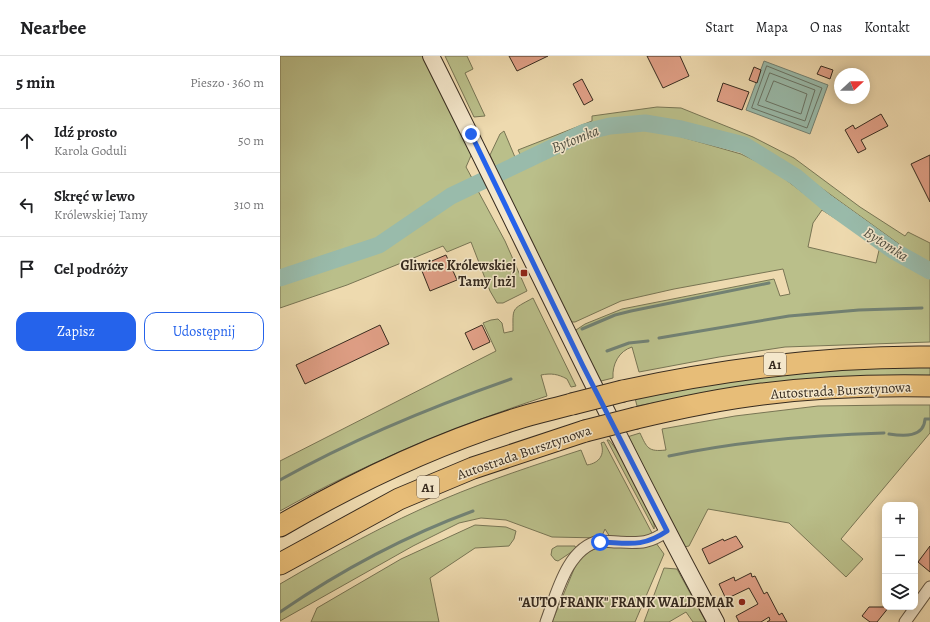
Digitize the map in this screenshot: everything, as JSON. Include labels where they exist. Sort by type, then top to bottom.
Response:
[{"type":"highway","name":"Autostrada Bursztynowa","points":[[280,526],[315,506],[389,469],[516,419],[572,404],[684,378],[753,366],[884,357],[930,357]]},
{"type":"highway","name":"Autostrada Bursztynowa","points":[[280,564],[399,499],[474,468],[585,431],[698,404],[762,394],[817,388],[930,386]]},
{"type":"street","points":[[431,56],[502,197],[586,372],[667,531],[716,622]]},
{"type":"street","points":[[546,622],[564,573],[572,561],[588,546],[600,542],[642,543],[653,541],[667,531]]},
{"type":"street","points":[[905,622],[930,588]]},
{"type":"green space","points":[[280,56],[425,56],[473,151],[466,167],[473,180],[452,188],[375,242],[280,271]]},
{"type":"green space","points":[[445,56],[467,56],[473,69],[465,73],[485,116],[474,117]]},
{"type":"green space","points":[[657,107],[681,108],[753,137],[794,158],[860,207],[905,236],[908,232],[930,243],[930,342],[785,347],[719,357],[639,372],[632,347],[623,352],[617,359],[613,378],[597,382],[575,338],[576,330],[585,324],[622,309],[774,279],[780,296],[790,294],[783,269],[674,289],[621,301],[575,322],[567,322],[501,179],[580,139],[598,134],[635,129],[668,133],[741,154],[772,169],[811,199],[845,220],[844,224],[822,210],[813,223],[808,247],[876,263],[880,246],[892,256],[899,244],[795,169],[747,141],[672,122],[631,118],[593,126],[522,158],[518,150],[592,121],[592,116]]},
{"type":"green space","points":[[504,131],[517,162],[497,170],[490,155],[500,134]]},
{"type":"green space","points":[[477,189],[505,241],[527,291],[503,303],[497,303],[490,291],[471,242],[447,252],[443,246],[347,285],[280,308],[280,285],[335,267],[388,247],[449,205]]},
{"type":"green space","points":[[533,298],[576,386],[571,387],[567,379],[557,375],[541,375],[547,396],[478,420],[410,447],[345,477],[280,511],[280,461],[496,351],[483,323],[498,319],[502,323],[504,333],[513,331],[513,317],[515,310],[517,307]]},
{"type":"green space","points":[[930,366],[930,376],[702,394],[637,406],[635,398],[797,370]]},
{"type":"green space","points":[[930,405],[930,433],[841,539],[863,559],[846,577],[789,523],[708,509],[689,546],[684,547],[627,437],[640,433],[644,442],[649,448],[655,450],[666,450],[662,429],[735,416],[818,406]]},
{"type":"green space","points":[[607,440],[609,440],[614,447],[637,484],[654,521],[654,529]]},
{"type":"green space","points":[[604,442],[652,533],[642,539],[610,537],[605,529],[601,538],[552,537],[506,520],[481,518],[459,523],[413,546],[280,621],[280,584],[340,550],[423,508],[478,485],[529,467],[581,450],[587,465],[591,464],[598,460],[602,454],[601,443]]},
{"type":"green space","points":[[475,525],[506,527],[516,531],[514,539],[509,546],[475,548],[430,578],[439,622],[311,622],[317,608],[401,559]]},
{"type":"green space","points":[[656,543],[664,554],[635,622],[552,622],[577,562],[590,551],[602,546]]},
{"type":"green space","points":[[557,546],[575,546],[576,549],[558,561],[551,555],[552,549]]},
{"type":"green space","points":[[664,568],[677,569],[706,622],[693,622],[686,612],[669,622],[644,622]]},
{"type":"water","points":[[764,61],[828,85],[810,134],[746,110]]},
{"type":"building","points":[[509,56],[548,56],[517,71]]},
{"type":"building","points":[[647,56],[680,56],[689,76],[663,88]]},
{"type":"building","points":[[821,66],[833,70],[830,79],[817,74]]},
{"type":"building","points":[[754,67],[761,70],[757,83],[749,80]]},
{"type":"building","points":[[582,79],[593,100],[584,105],[573,84]]},
{"type":"building","points":[[723,83],[749,92],[742,110],[717,101]]},
{"type":"building","points":[[881,114],[888,126],[861,140],[866,149],[858,153],[845,130],[853,125],[855,129]]},
{"type":"building","points":[[930,155],[930,202],[911,164]]},
{"type":"building","points":[[446,255],[457,280],[430,291],[420,266]]},
{"type":"building","points":[[380,325],[389,344],[305,384],[296,365]]},
{"type":"building","points":[[482,325],[490,342],[473,350],[465,333]]},
{"type":"building","points":[[736,536],[743,547],[709,564],[702,549],[723,539],[724,541]]},
{"type":"building","points":[[930,546],[930,572],[918,562]]},
{"type":"building","points":[[751,573],[752,577],[755,576],[764,594],[767,592],[779,615],[782,613],[787,622],[767,622],[770,620],[769,617],[761,622],[739,622],[736,616],[758,604],[749,588],[726,599],[719,584],[734,577],[735,581]]},
{"type":"building","points":[[869,607],[882,607],[882,610],[887,610],[877,622],[870,622],[862,616]]},
{"type":"waterway","name":"Bytomka","points":[[280,278],[379,245],[451,196],[585,132],[610,126],[645,123],[681,129],[744,145],[796,177],[827,203],[894,251],[930,271]]},
{"type":"waterway","points":[[582,329],[615,315],[631,311],[769,283]]},
{"type":"waterway","points":[[659,338],[789,316],[859,310],[922,308]]},
{"type":"waterway","points":[[607,351],[629,343],[648,341]]},
{"type":"waterway","points":[[280,480],[364,437],[422,412],[511,379]]},
{"type":"waterway","points":[[889,434],[906,435],[917,433],[924,425],[925,419],[930,419]]},
{"type":"waterway","points":[[669,456],[722,446],[776,440],[830,435],[884,433]]},
{"type":"waterway","points":[[280,612],[326,582],[398,543],[473,511]]},
{"type":"place","name":"Gliwice Królewskiej Tamy [nż]","points":[[524,273]]},
{"type":"place","name":"\"AUTO FRANK\" FRANK WALDEMAR","points":[[742,602]]},
{"type":"route","points":[[471,134],[544,288],[667,531],[653,541],[642,543],[600,542]]}]
